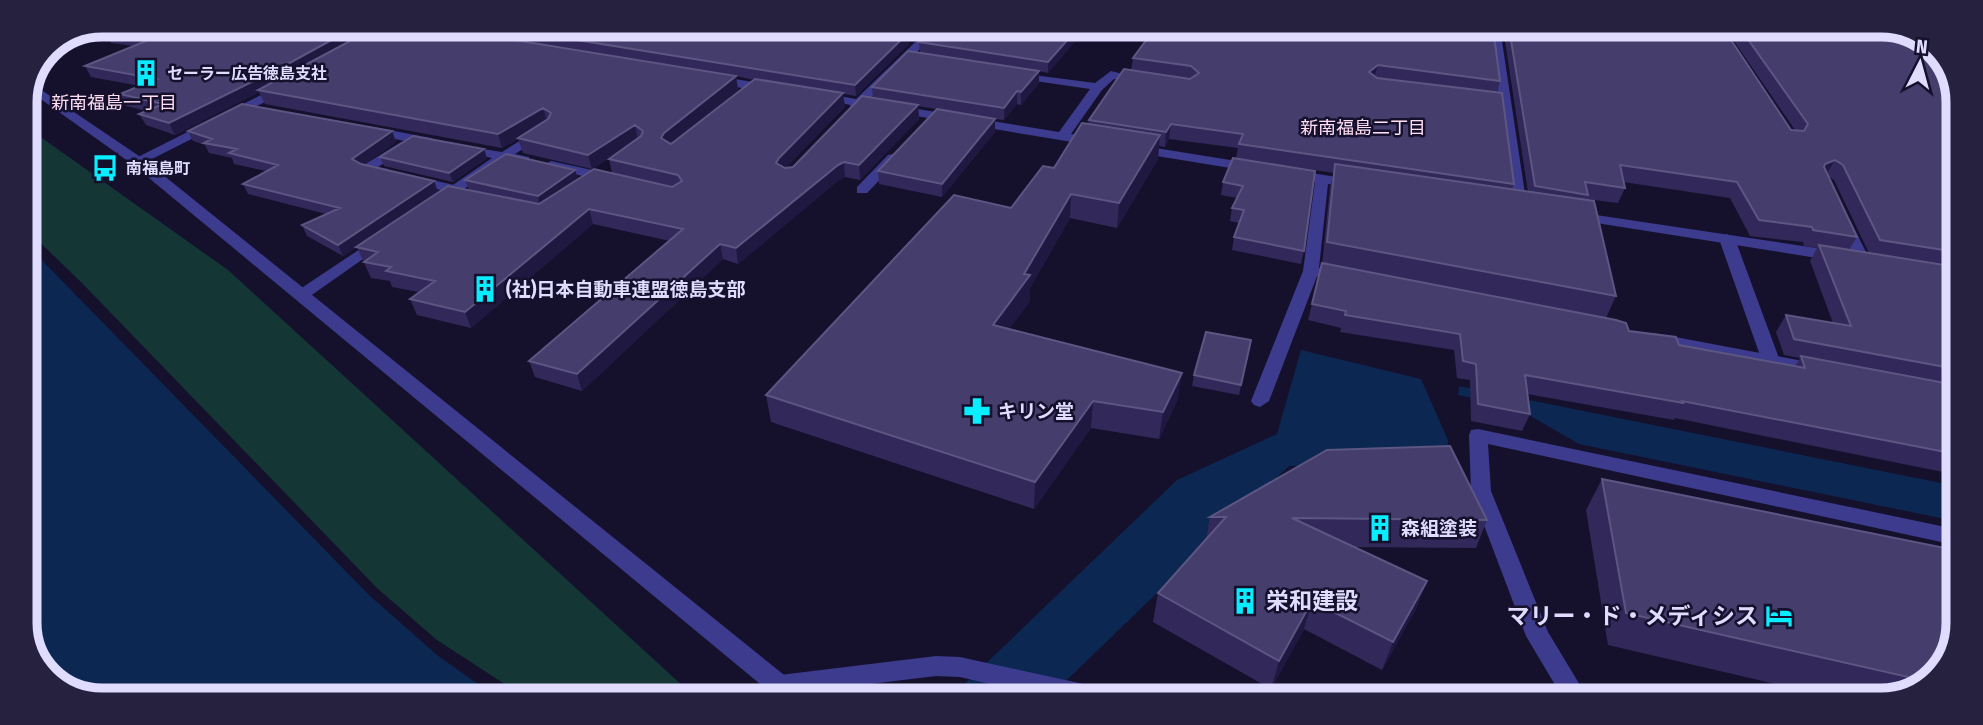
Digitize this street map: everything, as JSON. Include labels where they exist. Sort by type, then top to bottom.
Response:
[{"type":"street","points":[[842,121],[922,37]]},
{"type":"street","points":[[1495,37],[1498,101],[1520,207]]},
{"type":"street","points":[[905,56],[918,58]]},
{"type":"street","points":[[1001,71],[1098,87]]},
{"type":"street","points":[[1063,136],[1098,87],[1111,75],[1150,81]]},
{"type":"street","points":[[701,77],[748,90],[779,90]]},
{"type":"street","points":[[137,160],[294,82]]},
{"type":"street","points":[[38,91],[137,160],[784,688]]},
{"type":"street","points":[[806,94],[930,119],[1063,136],[1375,187]]},
{"type":"street","points":[[246,107],[271,112]]},
{"type":"street","points":[[427,208],[456,192],[502,155],[545,128]]},
{"type":"street","points":[[361,129],[502,155],[625,182]]},
{"type":"street","points":[[413,138],[366,168],[456,192]]},
{"type":"street","points":[[862,190],[907,143]]},
{"type":"street","points":[[577,190],[618,161]]},
{"type":"street","points":[[1260,401],[1311,271],[1322,179]]},
{"type":"street","points":[[1561,214],[1869,261],[1835,204]]},
{"type":"street","points":[[303,294],[393,232]]},
{"type":"street","points":[[1727,239],[1771,360]]},
{"type":"street","points":[[1311,271],[1351,279]]},
{"type":"street","points":[[1635,334],[1837,373]]},
{"type":"street","points":[[1570,688],[1538,636],[1481,491],[1478,435],[1946,535]]},
{"type":"street","points":[[806,688],[936,666],[960,667],[1057,688]]},
{"type":"green space","points":[[37,135],[228,270],[685,688],[511,688],[437,640],[378,589],[37,240]]},
{"type":"water","points":[[37,255],[369,595],[437,655],[483,688],[102,688],[81,685],[62,675],[43,652],[37,627]]},
{"type":"water","points":[[1301,350],[1421,379],[1448,440],[1447,465],[1289,466],[1058,688],[960,688],[1177,480],[1277,434]]},
{"type":"water","points":[[1459,386],[1946,484],[1946,519],[1579,444],[1513,406],[1458,395]]},
{"type":"building","points":[[138,37],[337,37],[169,123],[139,114],[163,104],[120,94],[157,79],[85,66],[151,39]]},
{"type":"building","points":[[357,37],[496,37],[736,76],[664,133],[661,138],[671,144],[755,79],[843,93],[779,158],[776,163],[785,168],[793,167],[862,96],[918,105],[859,165],[844,162],[838,165],[736,248],[720,244],[577,374],[529,361],[683,229],[589,209],[465,312],[410,299],[435,281],[386,271],[391,267],[364,262],[378,252],[356,247],[448,186],[539,204],[594,169],[672,187],[682,181],[678,175],[609,159],[641,136],[643,131],[635,125],[588,155],[518,138],[548,119],[551,113],[543,108],[498,134],[258,90]]},
{"type":"building","points":[[558,37],[904,37],[855,85]]},
{"type":"building","points":[[924,37],[1070,37],[1048,62],[919,42]]},
{"type":"building","points":[[1149,37],[1494,37],[1500,81],[1378,65],[1369,72],[1377,78],[1502,93],[1514,184],[1239,144],[1243,134],[1171,124],[1166,132],[1089,120],[1124,69],[1190,79],[1199,73],[1191,66],[1133,58]]},
{"type":"building","points":[[1510,37],[1729,37],[1791,130],[1804,131],[1808,124],[1746,37],[1881,37],[1902,40],[1910,43],[1933,62],[1945,89],[1946,250],[1880,240],[1843,165],[1835,160],[1824,167],[1857,237],[1813,230],[1812,227],[1759,220],[1737,182],[1620,165],[1625,188],[1585,182],[1588,195],[1535,186]]},
{"type":"building","points":[[908,51],[1039,71],[1021,92],[1017,91],[1004,108],[872,87]]},
{"type":"building","points":[[242,104],[392,131],[352,159],[361,164],[434,181],[338,245],[302,225],[340,208],[243,184],[278,165],[229,153],[237,149],[204,143],[212,139],[188,131]]},
{"type":"building","points":[[937,109],[995,119],[942,184],[878,171]]},
{"type":"building","points":[[1082,123],[1160,135],[1119,203],[1071,194],[1024,274],[1030,275],[993,325],[1182,373],[1163,412],[1093,401],[1035,482],[766,395],[954,195],[1011,208],[1043,166],[1054,168]]},
{"type":"building","points":[[413,136],[484,149],[449,173],[380,157]]},
{"type":"building","points":[[506,154],[575,170],[538,196],[465,180]]},
{"type":"building","points":[[1233,158],[1315,171],[1304,251],[1234,237],[1244,210],[1232,208],[1243,186],[1223,182]]},
{"type":"building","points":[[1335,164],[1594,201],[1616,296],[1327,242]]},
{"type":"building","points":[[1819,245],[1946,265],[1946,367],[1794,339],[1786,315],[1851,326]]},
{"type":"building","points":[[1322,263],[1616,320],[1626,323],[1629,331],[1676,337],[1679,345],[1805,368],[1801,356],[1946,383],[1946,452],[1682,401],[1683,403],[1525,375],[1530,414],[1478,404],[1476,364],[1463,361],[1460,334],[1345,315],[1346,311],[1312,304]]},
{"type":"building","points":[[1206,332],[1251,340],[1241,385],[1194,375]]},
{"type":"building","points":[[1450,446],[1487,520],[1292,518],[1427,581],[1393,642],[1312,601],[1279,661],[1158,593],[1226,517],[1210,517],[1327,450]]},
{"type":"building","name":"マリー・ド・メディシス","points":[[1602,479],[1946,548],[1946,632],[1938,656],[1916,679],[1626,613]]},
{"type":"place","name":"セーラー広告徳島支社","points":[[146,73]]},
{"type":"place","name":"南福島町","points":[[105,168]]},
{"type":"place","name":"(社)日本自動車連盟徳島支部","points":[[485,289]]},
{"type":"place","name":"キリン堂","points":[[977,411]]},
{"type":"place","name":"森組塗装","points":[[1380,528]]},
{"type":"place","name":"栄和建設","points":[[1245,601]]},
{"type":"place","name":"マリー・ド・メディシス","points":[[1779,616]]},
{"type":"district","name":"新南福島一丁目","points":[[114,103]]},
{"type":"district","name":"新南福島二丁目","points":[[1363,128]]}]
